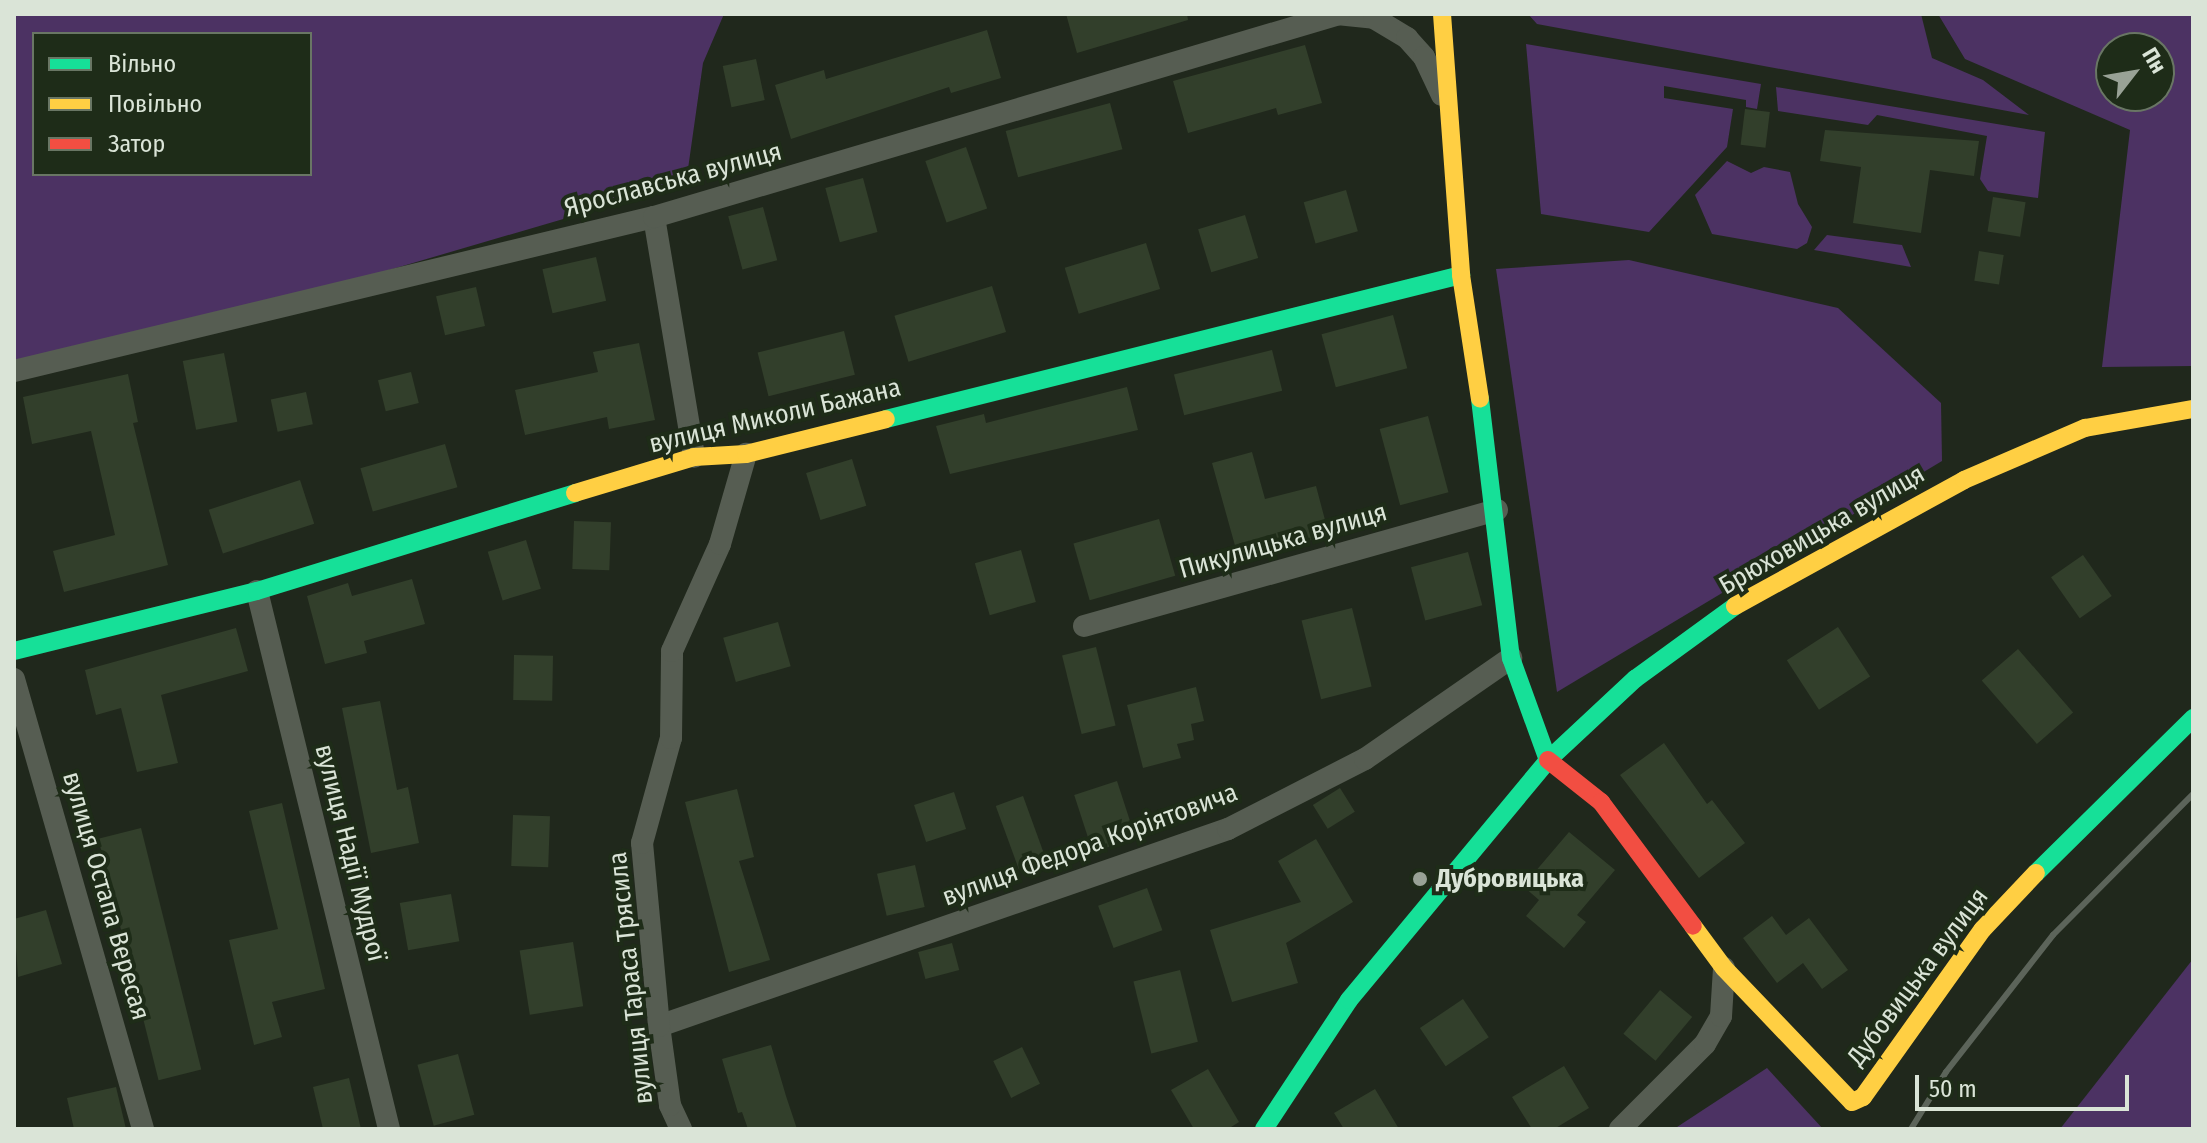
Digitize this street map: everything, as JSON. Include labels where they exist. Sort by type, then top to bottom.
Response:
[{"type":"street","points":[[1338,14],[1374,18],[1407,38],[1424,57],[1448,107]]},
{"type":"street","name":"Ярославська вулиця","points":[[14,371],[654,217],[1338,14]]},
{"type":"street","points":[[1442,14],[1461,275],[1497,510],[1511,658],[1548,760]]},
{"type":"street","points":[[654,217],[694,457]]},
{"type":"street","name":"вулиця Миколи Бажана","points":[[14,651],[257,591],[694,457],[746,454],[1461,275]]},
{"type":"street","name":"Брюховицька вулиця","points":[[1264,1129],[1349,1000],[1548,760],[1635,679],[1751,595],[1841,543],[1964,480],[2070,434],[2127,417],[2193,409]]},
{"type":"street","name":"вулиця Тараса Трясила","points":[[681,1129],[670,1105],[659,1026],[642,843],[671,738],[672,651],[720,544],[746,454]]},
{"type":"street","name":"Пикулицька вулиця","points":[[1084,626],[1497,510]]},
{"type":"street","name":"вулиця Надії Мудрої","points":[[257,591],[389,1129]]},
{"type":"street","name":"вулиця Федора Коріятовича","points":[[659,1026],[1228,829],[1365,759],[1511,658]]},
{"type":"street","name":"вулиця Остапа Вересая","points":[[14,679],[143,1129]]},
{"type":"street","name":"Дубовицька вулиця","points":[[1548,760],[1601,802],[1724,968],[1852,1102],[1863,1097],[1983,929],[2100,804],[2193,718]]},
{"type":"street","points":[[1620,1129],[1705,1044],[1721,1016],[1724,968]]},
{"type":"shaded area","points":[[14,14],[724,14],[703,63],[686,183],[331,287],[14,364]]},
{"type":"shaded area","points":[[1528,14],[1921,14],[1932,58],[1983,80],[2029,115],[1537,24]]},
{"type":"shaded area","points":[[1938,14],[2193,14],[2193,366],[2102,367],[2130,130],[1965,59]]},
{"type":"shaded area","points":[[1526,44],[1761,84],[1757,109],[1746,107],[1746,100],[1664,86],[1664,98],[1733,109],[1727,147],[1649,232],[1541,214]]},
{"type":"shaded area","points":[[1776,87],[2045,132],[2038,198],[1988,191],[1980,179],[1987,136],[1877,115],[1868,125],[1778,111]]},
{"type":"shaded area","points":[[1727,161],[1751,173],[1764,167],[1790,172],[1798,204],[1812,227],[1807,243],[1797,249],[1712,234],[1695,195]]},
{"type":"shaded area","points":[[1827,235],[1902,245],[1911,267],[1814,250]]},
{"type":"shaded area","points":[[1629,260],[1838,308],[1941,403],[1942,461],[1557,692],[1496,269]]},
{"type":"shaded area","points":[[2193,959],[2193,1129],[2060,1129]]},
{"type":"shaded area","points":[[1767,1068],[1823,1129],[1674,1129]]},
{"type":"building","points":[[1066,14],[1187,14],[1188,20],[1077,53]]},
{"type":"building","points":[[987,30],[1001,78],[951,93],[949,87],[791,139],[775,85],[824,70],[826,79]]},
{"type":"building","points":[[1305,45],[1322,103],[1278,115],[1276,108],[1188,133],[1173,81]]},
{"type":"building","points":[[756,59],[765,100],[731,107],[723,66]]},
{"type":"building","points":[[1110,103],[1122,149],[1018,177],[1006,131]]},
{"type":"building","points":[[1745,109],[1770,112],[1765,148],[1741,145]]},
{"type":"building","points":[[1825,130],[1979,141],[1974,176],[1930,170],[1921,233],[1853,223],[1861,167],[1820,161]]},
{"type":"building","points":[[966,147],[987,208],[947,222],[925,161]]},
{"type":"building","points":[[863,178],[877,232],[840,242],[825,188]]},
{"type":"building","points":[[1346,190],[1358,231],[1316,243],[1304,202]]},
{"type":"building","points":[[1993,197],[2026,202],[2020,237],[1988,232]]},
{"type":"building","points":[[763,207],[777,260],[742,269],[728,216]]},
{"type":"building","points":[[1245,215],[1258,258],[1211,272],[1198,229]]},
{"type":"building","points":[[1146,243],[1160,289],[1079,314],[1065,268]]},
{"type":"building","points":[[1979,251],[2004,255],[1999,285],[1974,281]]},
{"type":"building","points":[[596,257],[606,301],[553,313],[542,269]]},
{"type":"building","points":[[992,286],[1006,332],[908,362],[894,316]]},
{"type":"building","points":[[476,287],[485,326],[445,335],[436,296]]},
{"type":"building","points":[[1393,315],[1407,368],[1336,387],[1322,334]]},
{"type":"building","points":[[844,331],[855,375],[769,396],[758,353]]},
{"type":"building","points":[[639,343],[655,420],[609,429],[607,417],[525,435],[515,390],[598,372],[593,352]]},
{"type":"building","points":[[1272,350],[1282,391],[1184,415],[1174,374]]},
{"type":"building","points":[[224,353],[237,422],[196,430],[183,361]]},
{"type":"building","points":[[411,372],[419,403],[386,411],[378,380]]},
{"type":"building","points":[[128,374],[138,422],[133,423],[168,565],[64,592],[53,551],[115,535],[91,431],[32,444],[23,397]]},
{"type":"building","points":[[1127,387],[1138,430],[950,474],[936,426],[984,414],[986,423]]},
{"type":"building","points":[[306,392],[313,424],[278,432],[271,399]]},
{"type":"building","points":[[1428,416],[1448,492],[1400,505],[1380,429]]},
{"type":"building","points":[[445,444],[457,487],[373,512],[360,468]]},
{"type":"building","points":[[1252,452],[1265,499],[1316,486],[1329,535],[1239,560],[1212,463]]},
{"type":"building","points":[[852,459],[866,506],[820,520],[806,473]]},
{"type":"building","points":[[300,480],[314,524],[223,553],[209,510]]},
{"type":"building","points":[[1159,519],[1175,576],[1090,600],[1073,544]]},
{"type":"building","points":[[574,521],[611,522],[609,570],[572,569]]},
{"type":"building","points":[[526,540],[541,589],[503,600],[488,552]]},
{"type":"building","points":[[1021,550],[1036,602],[990,615],[975,563]]},
{"type":"building","points":[[1468,552],[1482,605],[1425,620],[1411,567]]},
{"type":"building","points":[[2083,555],[2112,596],[2080,618],[2051,577]]},
{"type":"building","points":[[412,579],[425,624],[364,641],[367,653],[325,664],[307,596],[348,583],[352,596]]},
{"type":"building","points":[[1352,608],[1372,687],[1321,699],[1302,621]]},
{"type":"building","points":[[778,622],[791,666],[736,682],[723,638]]},
{"type":"building","points":[[1838,627],[1870,676],[1819,710],[1787,660]]},
{"type":"building","points":[[236,628],[248,671],[161,695],[178,763],[137,772],[121,708],[96,715],[85,670]]},
{"type":"building","points":[[1096,647],[1116,726],[1082,734],[1062,655]]},
{"type":"building","points":[[2018,649],[2073,712],[2037,744],[1982,680]]},
{"type":"building","points":[[514,655],[553,656],[552,701],[513,700]]},
{"type":"building","points":[[1196,687],[1204,721],[1191,724],[1194,740],[1177,744],[1181,758],[1143,768],[1127,705]]},
{"type":"building","points":[[380,701],[397,790],[408,787],[419,843],[371,853],[342,708]]},
{"type":"building","points":[[1664,743],[1707,804],[1712,800],[1745,843],[1699,878],[1620,775]]},
{"type":"building","points":[[1117,781],[1136,838],[1093,852],[1074,795]]},
{"type":"building","points":[[1340,788],[1355,812],[1328,829],[1313,805]]},
{"type":"building","points":[[737,789],[754,857],[739,861],[770,960],[729,972],[685,802]]},
{"type":"building","points":[[954,792],[966,829],[926,842],[914,805]]},
{"type":"building","points":[[1023,796],[1046,860],[1019,870],[996,806]]},
{"type":"building","points":[[282,803],[325,989],[272,1002],[282,1037],[254,1045],[229,940],[278,929],[249,811]]},
{"type":"building","points":[[513,815],[550,816],[548,867],[511,866]]},
{"type":"building","points":[[141,828],[201,1070],[159,1080],[98,839]]},
{"type":"building","points":[[1569,832],[1615,870],[1577,915],[1586,922],[1564,948],[1526,916],[1539,900],[1523,886]]},
{"type":"building","points":[[1316,839],[1353,902],[1286,943],[1298,983],[1232,1002],[1210,930],[1301,902],[1278,861]]},
{"type":"building","points":[[915,865],[925,907],[887,916],[877,874]]},
{"type":"building","points":[[1147,888],[1162,930],[1114,948],[1098,906]]},
{"type":"building","points":[[451,894],[459,941],[408,950],[400,903]]},
{"type":"building","points":[[46,910],[62,964],[18,977],[14,919]]},
{"type":"building","points":[[1772,916],[1786,935],[1809,918],[1848,970],[1822,989],[1803,963],[1777,983],[1743,938]]},
{"type":"building","points":[[573,942],[583,1006],[530,1015],[520,950]]},
{"type":"building","points":[[952,943],[959,970],[925,979],[918,952]]},
{"type":"building","points":[[1180,970],[1198,1042],[1151,1053],[1133,982]]},
{"type":"building","points":[[1660,990],[1692,1017],[1656,1061],[1623,1034]]},
{"type":"building","points":[[1463,999],[1489,1037],[1446,1066],[1420,1028]]},
{"type":"building","points":[[771,1045],[797,1129],[748,1129],[742,1112],[738,1113],[722,1059]]},
{"type":"building","points":[[1022,1047],[1040,1084],[1011,1098],[993,1061]]},
{"type":"building","points":[[458,1054],[474,1115],[434,1126],[417,1065]]},
{"type":"building","points":[[1564,1066],[1589,1108],[1554,1129],[1532,1129],[1512,1097]]},
{"type":"building","points":[[1208,1069],[1239,1122],[1228,1129],[1194,1129],[1171,1090]]},
{"type":"building","points":[[349,1078],[361,1129],[323,1129],[313,1087]]},
{"type":"building","points":[[116,1087],[126,1129],[74,1129],[67,1098]]},
{"type":"building","points":[[1375,1089],[1399,1129],[1344,1129],[1334,1113]]},
{"type":"railway","points":[[1911,1129],[1946,1072],[2053,935],[2193,794]]},
{"type":"traffic: fast","points":[[886,419],[1461,275]]},
{"type":"traffic: fast","points":[[1480,399],[1511,658],[1548,760]]},
{"type":"traffic: fast","points":[[14,651],[257,591],[575,493]]},
{"type":"traffic: fast","points":[[1264,1129],[1349,1000],[1548,760],[1635,679],[1735,606]]},
{"type":"traffic: fast","points":[[2036,873],[2193,718]]},
{"type":"traffic: slow","points":[[1442,14],[1461,275],[1480,399]]},
{"type":"traffic: slow","points":[[1735,606],[1964,480],[2085,428],[2193,409]]},
{"type":"traffic: slow","points":[[575,493],[694,457],[746,454],[886,419]]},
{"type":"traffic: slow","points":[[1693,926],[1724,968],[1852,1102],[1863,1097],[1983,929],[2036,873]]},
{"type":"traffic: jam","points":[[1548,760],[1601,802],[1693,926]]},
{"type":"place","name":"Дубровицька","points":[[1420,879]]}]
